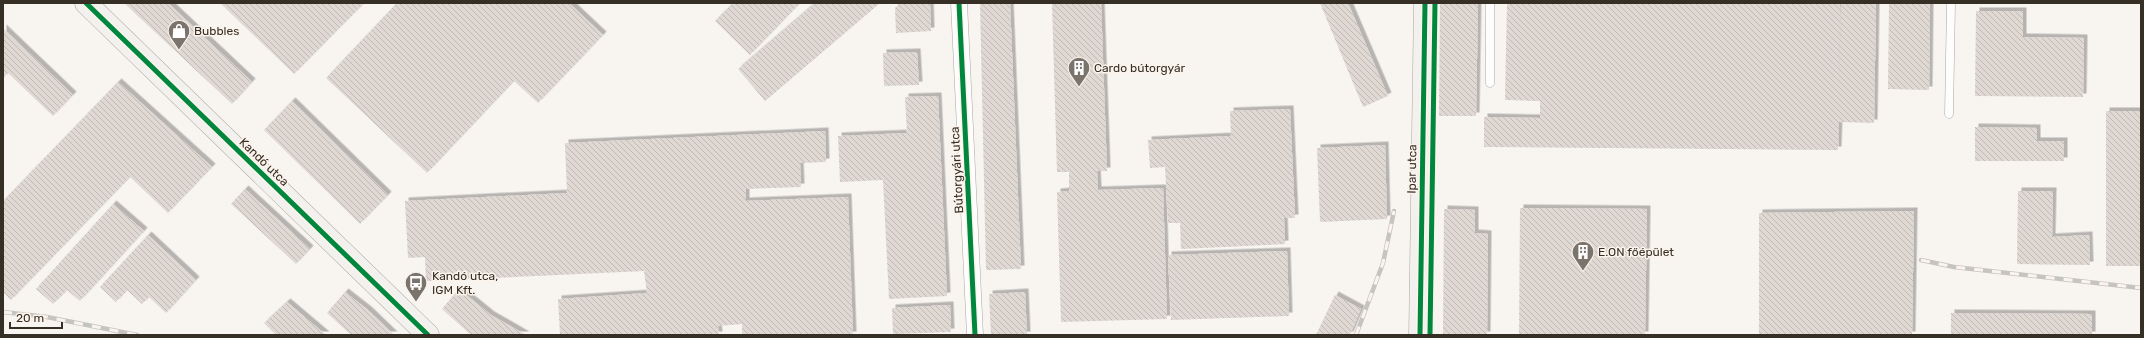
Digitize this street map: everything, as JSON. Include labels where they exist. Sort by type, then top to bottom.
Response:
[{"type":"street","name":"Kandó utca","points":[[86,3],[428,335]]},
{"type":"street","name":"Bútorgyári utca","points":[[959,3],[975,335]]},
{"type":"street","name":"Ipar utca","points":[[1420,335],[1425,3]]},
{"type":"lane","points":[[1490,3],[1490,83]]},
{"type":"lane","points":[[1949,114],[1951,3]]},
{"type":"building","points":[[124,3],[168,3],[252,82],[232,104]]},
{"type":"building","points":[[220,3],[364,3],[294,74]]},
{"type":"building","points":[[397,3],[569,3],[603,35],[538,103],[514,81],[427,173],[326,78]]},
{"type":"building","points":[[733,3],[800,3],[750,55],[715,21]]},
{"type":"building","points":[[815,3],[880,3],[765,101],[738,69]]},
{"type":"building","points":[[900,3],[930,3],[931,31],[896,33],[895,8]]},
{"type":"building","points":[[980,3],[1010,3],[1021,269],[986,270]]},
{"type":"building","name":"Cardo bútorgyár","points":[[1101,3],[1107,171],[1097,171],[1098,190],[1163,188],[1167,319],[1061,322],[1057,192],[1069,191],[1069,172],[1057,172],[1052,4]]},
{"type":"building","points":[[1320,3],[1348,3],[1388,96],[1363,107]]},
{"type":"building","points":[[1440,3],[1478,3],[1476,116],[1439,116]]},
{"type":"building","points":[[1507,3],[1840,3],[1839,108],[1841,3],[1876,3],[1874,123],[1839,122],[1838,150],[1484,147],[1484,117],[1540,118],[1540,101],[1505,100]]},
{"type":"building","points":[[1889,3],[1930,3],[1929,90],[1888,89]]},
{"type":"building","points":[[1976,11],[2023,11],[2023,37],[2084,38],[2083,97],[1975,96]]},
{"type":"building","points":[[3,28],[73,95],[53,116],[8,73],[3,78]]},
{"type":"building","points":[[917,52],[919,85],[884,86],[883,53]]},
{"type":"building","points":[[118,82],[212,167],[168,213],[130,177],[11,300],[3,292],[3,201]]},
{"type":"building","points":[[938,96],[947,296],[889,299],[883,180],[840,182],[838,136],[907,133],[905,97]]},
{"type":"building","points":[[292,101],[388,195],[360,224],[264,130]]},
{"type":"building","points":[[1290,109],[1295,218],[1284,218],[1285,244],[1181,249],[1180,223],[1168,223],[1165,167],[1150,168],[1148,140],[1231,136],[1230,111]]},
{"type":"building","points":[[2106,111],[2141,111],[2141,266],[2106,266]]},
{"type":"building","points":[[1975,127],[2037,128],[2037,141],[2064,141],[2064,161],[1975,161]]},
{"type":"building","points":[[825,131],[826,162],[800,163],[801,187],[746,189],[746,201],[848,197],[853,335],[742,335],[742,324],[718,326],[719,335],[560,335],[558,299],[647,293],[644,271],[426,281],[425,257],[408,258],[405,201],[567,193],[565,143]]},
{"type":"building","points":[[1385,145],[1387,219],[1320,222],[1317,148]]},
{"type":"building","points":[[245,189],[310,249],[296,264],[231,204]]},
{"type":"building","points":[[2018,191],[2053,191],[2052,237],[2089,235],[2090,265],[2017,264]]},
{"type":"building","points":[[113,204],[144,231],[80,301],[67,290],[53,304],[36,289]]},
{"type":"building","name":"E.ON főépület","points":[[1520,208],[1647,209],[1645,335],[1519,335]]},
{"type":"building","points":[[1444,209],[1475,210],[1475,233],[1488,234],[1487,335],[1443,335]]},
{"type":"building","points":[[1914,211],[1912,335],[1759,335],[1759,213]]},
{"type":"building","points":[[148,235],[196,280],[166,313],[149,297],[142,304],[127,290],[116,302],[100,287]]},
{"type":"building","points":[[1287,251],[1289,316],[1171,320],[1168,255]]},
{"type":"building","points":[[459,289],[491,315],[526,335],[471,335],[442,309]]},
{"type":"building","points":[[345,292],[368,310],[394,335],[351,335],[327,313]]},
{"type":"building","points":[[1025,292],[1027,335],[991,335],[989,294]]},
{"type":"building","points":[[1335,295],[1361,309],[1350,335],[1316,335]]},
{"type":"building","points":[[287,302],[326,335],[276,335],[264,323]]},
{"type":"building","points":[[950,305],[951,332],[893,334],[892,308]]},
{"type":"building","points":[[1951,313],[2092,314],[2092,335],[1951,335]]},
{"type":"railway","points":[[1356,335],[1383,263],[1394,211]]},
{"type":"railway","points":[[1921,260],[1954,267],[2141,288]]},
{"type":"railway","points":[[3,312],[47,317],[137,335]]},
{"type":"cycle path","points":[[86,3],[428,335]]},
{"type":"cycle path","points":[[959,3],[975,335]]},
{"type":"cycle path","points":[[1420,335],[1425,3]]},
{"type":"cycle path","points":[[1430,335],[1435,3]]},
{"type":"place","name":"Bubbles","points":[[179,50]]},
{"type":"place","name":"Cardo bútorgyár","points":[[1079,88]]},
{"type":"place","name":"E.ON főépület","points":[[1583,272]]},
{"type":"place","name":"Kandó utca, IGM Kft.","points":[[416,302]]}]
